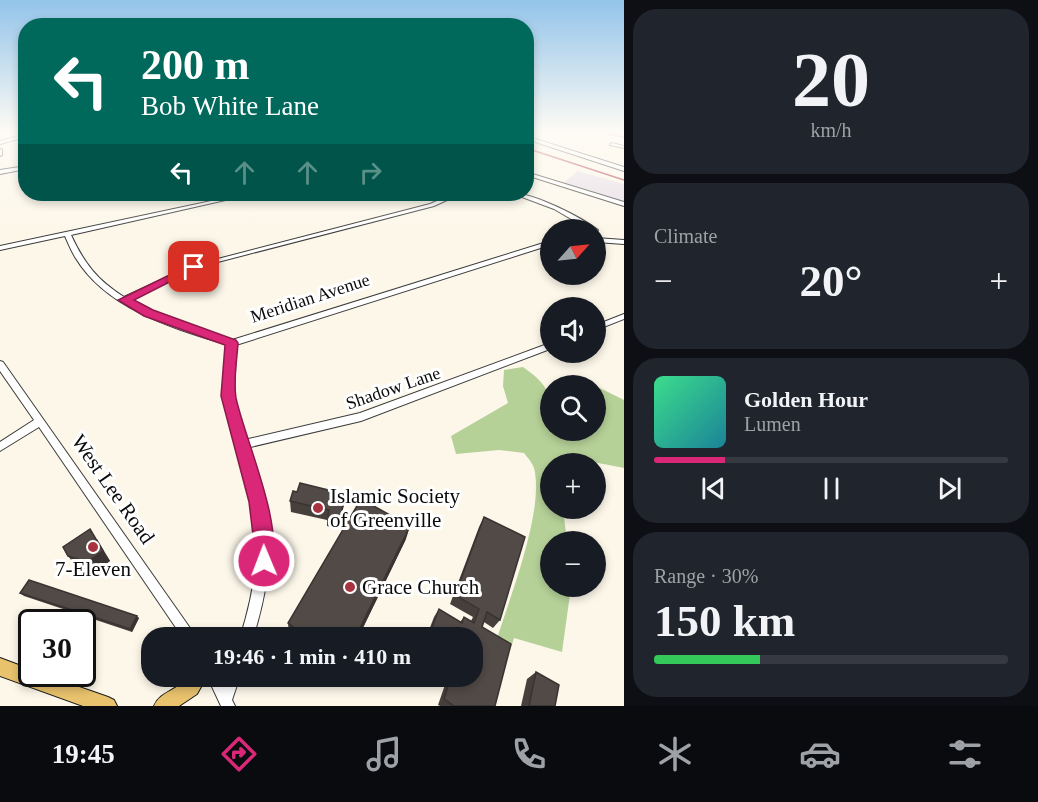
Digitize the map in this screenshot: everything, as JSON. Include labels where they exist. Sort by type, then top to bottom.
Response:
[{"type":"main road","points":[[0,667],[108,706]]},
{"type":"main road","points":[[163,706],[191,687]]},
{"type":"street","points":[[0,172],[18,169]]},
{"type":"street","points":[[534,175],[624,204]]},
{"type":"street","points":[[534,200],[556,208],[576,219]]},
{"type":"street","points":[[0,248],[216,201]]},
{"type":"street","points":[[124,300],[180,273],[208,263],[441,201]]},
{"type":"street","points":[[67,233],[84,267],[101,284],[124,300],[157,316],[232,343]]},
{"type":"street","points":[[606,236],[615,241]]},
{"type":"street","points":[[606,241],[624,242]]},
{"type":"street","name":"Meridian Avenue","points":[[249,627],[260,588],[264,540],[258,502],[228,396],[232,343],[256,333],[540,246]]},
{"type":"street","points":[[606,324],[624,316]]},
{"type":"street","name":"Shadow Lane","points":[[241,445],[361,417],[540,350]]},
{"type":"street","name":"West Lee Road","points":[[0,364],[183,627]]},
{"type":"street","points":[[0,447],[40,421]]},
{"type":"street","points":[[220,687],[227,702]]},
{"type":"street","points":[[227,702],[230,687]]},
{"type":"shaded area","points":[[578,171],[624,184],[624,204],[561,185]]},
{"type":"green space","points":[[523,367],[540,381],[540,441],[606,441],[606,391],[624,400],[624,468],[606,464],[606,453],[540,453],[540,519],[564,519],[566,531],[540,531],[540,597],[570,597],[562,652],[514,638],[510,651],[496,642],[524,555],[535,507],[536,486],[531,462],[524,453],[499,450],[456,454],[451,436],[508,403],[503,386],[504,370]]},
{"type":"building","points":[[300,483],[345,494],[340,518],[328,516],[329,510],[290,501],[293,491],[297,492]]},
{"type":"building","name":"Grace Church","points":[[361,499],[410,526],[360,627],[293,627],[288,623]]},
{"type":"building","points":[[484,517],[525,537],[500,620],[487,612],[482,627],[432,627],[439,609],[462,623],[464,617],[474,623],[479,609],[455,595]]},
{"type":"building","points":[[90,529],[103,551],[87,562],[68,556],[63,547]]},
{"type":"building","name":"7-Eleven","points":[[29,580],[137,616],[130,629],[96,618],[96,609],[69,609],[20,593]]},
{"type":"building","points":[[483,628],[511,644],[495,706],[454,706],[444,699],[448,687],[483,687]]},
{"type":"building","points":[[536,672],[559,685],[555,706],[529,706]]},
{"type":"railway","points":[[581,166],[624,180]]},
{"type":"place","name":"Islamic Society of Greenville","points":[[318,508]]},
{"type":"place","name":"7-Eleven","points":[[93,547]]},
{"type":"place","name":"Grace Church","points":[[350,587]]},
{"type":"route","points":[[194,267],[124,300],[149,313],[232,343],[233,354],[228,380],[228,396],[258,502],[264,540],[264,561]]}]
